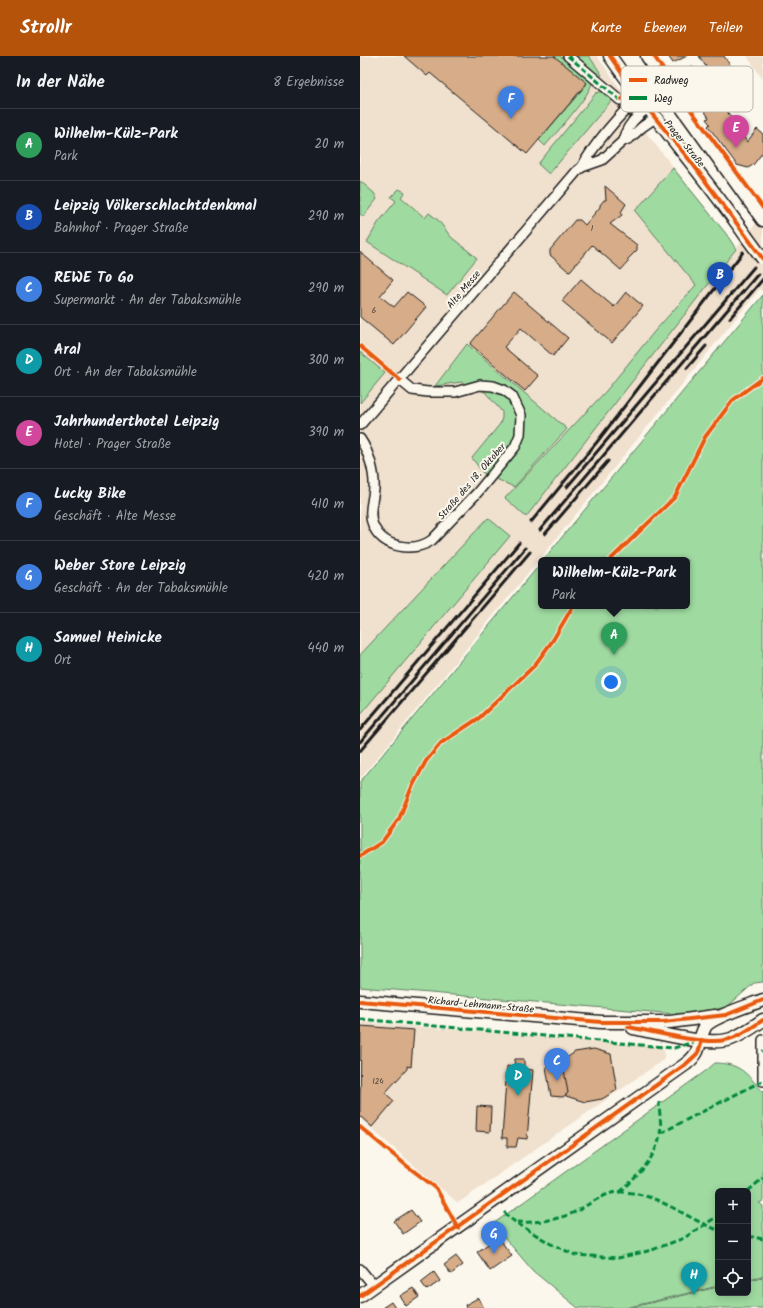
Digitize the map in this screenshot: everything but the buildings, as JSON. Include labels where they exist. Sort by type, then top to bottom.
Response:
[{"type":"main road","name":"Prager Straße","points":[[610,56],[621,71]]},
{"type":"main road","name":"Prager Straße","points":[[647,56],[654,66]]},
{"type":"main road","name":"Prager Straße","points":[[651,112],[692,163],[763,260]]},
{"type":"main road","name":"Prager Straße","points":[[685,112],[762,219]]},
{"type":"main road","points":[[360,1296],[686,1064],[698,1053],[707,1024],[722,1015],[763,1000]]},
{"type":"main road","name":"Richard-Lehmann-Straße","points":[[360,1001],[601,1022],[702,1040],[721,1041],[732,1038],[763,1020]]},
{"type":"main road","name":"Richard-Lehmann-Straße","points":[[601,1022],[680,1021],[722,1015]]},
{"type":"main road","name":"Richard-Lehmann-Straße","points":[[680,1021],[688,1022],[696,1028],[701,1034],[702,1040]]},
{"type":"street","points":[[568,56],[620,100]]},
{"type":"street","name":"Alte Messe","points":[[360,426],[582,167],[591,152],[624,112]]},
{"type":"street","points":[[623,141],[625,131],[633,120],[643,112]]},
{"type":"street","points":[[582,167],[602,160],[623,141],[630,138],[655,118]]},
{"type":"street","name":"Straße des 18. Oktober","points":[[360,439],[366,451],[373,478],[371,509],[373,525],[379,534],[390,543],[409,548],[425,545],[432,540],[477,493],[515,447],[520,435],[521,415],[512,396],[504,390],[493,386],[480,385],[456,392],[428,392],[412,390],[400,380]]},
{"type":"street","points":[[763,1040],[763,1081]]},
{"type":"street","points":[[360,1269],[374,1286]]},
{"type":"shaded area","points":[[360,56],[597,56],[621,90],[621,112],[637,112],[646,125],[647,134],[727,235],[736,249],[763,214],[763,290],[759,290],[541,557],[538,557],[538,561],[360,779]]},
{"type":"shaded area","points":[[747,56],[763,56],[763,80]]},
{"type":"shaded area","points":[[360,1022],[662,1047],[665,1053],[663,1060],[458,1203],[360,1119]]},
{"type":"green space","points":[[554,56],[560,56],[592,82],[586,96],[545,146],[539,140],[587,84]]},
{"type":"green space","points":[[573,56],[589,56],[602,75],[599,78]]},
{"type":"green space","points":[[603,91],[612,100],[549,174],[538,164],[596,93]]},
{"type":"green space","points":[[673,168],[727,235],[736,249],[526,517],[505,498],[606,391],[654,332],[696,285],[635,211]]},
{"type":"green space","points":[[360,181],[374,193],[377,199],[363,217],[360,214]]},
{"type":"green space","points":[[399,189],[405,192],[401,197],[425,218],[429,213],[438,220],[451,237],[477,258],[447,295],[367,242],[378,223],[396,201],[391,197]]},
{"type":"green space","points":[[763,295],[763,982],[754,983],[727,1007],[687,1015],[360,987],[360,782],[538,567],[538,609],[690,609],[690,557],[545,557]]},
{"type":"green space","points":[[467,344],[567,429],[514,487],[483,473],[472,458],[500,424],[502,412],[485,392],[461,382],[435,386]]},
{"type":"green space","points":[[360,352],[385,373],[360,403]]},
{"type":"green space","points":[[488,518],[510,536],[360,715],[360,655]]},
{"type":"green space","points":[[715,1063],[737,1067],[763,1092],[763,1201],[759,1203],[763,1206],[763,1276],[751,1278],[751,1188],[715,1188],[715,1287],[625,1308],[578,1308],[533,1271],[493,1224]]},
{"type":"green space","points":[[763,1277],[763,1308],[629,1308],[715,1288],[715,1296],[751,1296],[751,1279]]},
{"type":"railway","points":[[531,522],[597,442],[743,252]]},
{"type":"railway","points":[[567,487],[754,267]]},
{"type":"railway","points":[[540,530],[758,274]]},
{"type":"railway","points":[[730,318],[763,279]]},
{"type":"railway","points":[[687,368],[706,346]]},
{"type":"railway","points":[[545,534],[608,461]]},
{"type":"railway","points":[[360,730],[519,543]]},
{"type":"railway","points":[[360,742],[525,548]]},
{"type":"railway","points":[[360,751],[530,552]]},
{"type":"marked path","points":[[568,56],[620,100]]},
{"type":"marked path","points":[[360,1019],[674,1048],[694,1042]]},
{"type":"marked path","points":[[661,1133],[762,1081]]},
{"type":"marked path","points":[[620,1192],[640,1173],[655,1151],[661,1130],[659,1102]]},
{"type":"marked path","points":[[751,1188],[763,1178]]},
{"type":"marked path","points":[[517,1222],[532,1222],[563,1217],[604,1196],[616,1192],[622,1192],[635,1193],[659,1201],[715,1229]]},
{"type":"marked path","points":[[504,1212],[515,1222],[551,1244],[575,1255],[618,1258],[652,1250],[684,1238],[715,1218]]},
{"type":"marked path","points":[[751,1237],[763,1239]]},
{"type":"cycle path","points":[[610,56],[621,72]]},
{"type":"cycle path","points":[[654,56],[661,66]]},
{"type":"cycle path","points":[[650,112],[692,163],[763,259]]},
{"type":"cycle path","points":[[692,112],[763,208]]},
{"type":"cycle path","points":[[360,346],[400,380]]},
{"type":"cycle path","points":[[613,557],[675,497],[705,437],[733,400],[763,378]]},
{"type":"cycle path","points":[[360,856],[382,842],[399,819],[411,789],[426,761],[441,743],[479,718],[534,666],[553,640],[571,609]]},
{"type":"cycle path","points":[[360,1001],[601,1022],[663,1022],[726,1015],[763,1000]]},
{"type":"cycle path","points":[[628,1027],[691,1039],[716,1041],[735,1037],[763,1020]]},
{"type":"cycle path","points":[[360,1296],[686,1064],[698,1053],[702,1040]]},
{"type":"cycle path","points":[[360,1127],[436,1188],[458,1228]]},
{"type":"place","name":"Lucky Bike","points":[[511,119]]},
{"type":"place","name":"Jahrhunderthotel Leipzig","points":[[736,148]]},
{"type":"place","name":"Leipzig Völkerschlachtdenkmal","points":[[720,295]]},
{"type":"place","name":"Wilhelm-Külz-Park","points":[[614,655]]},
{"type":"place","name":"REWE To Go","points":[[557,1081]]},
{"type":"place","name":"Aral","points":[[518,1096]]},
{"type":"place","name":"Weber Store Leipzig","points":[[494,1254]]},
{"type":"place","name":"Samuel Heinicke","points":[[694,1295]]}]
